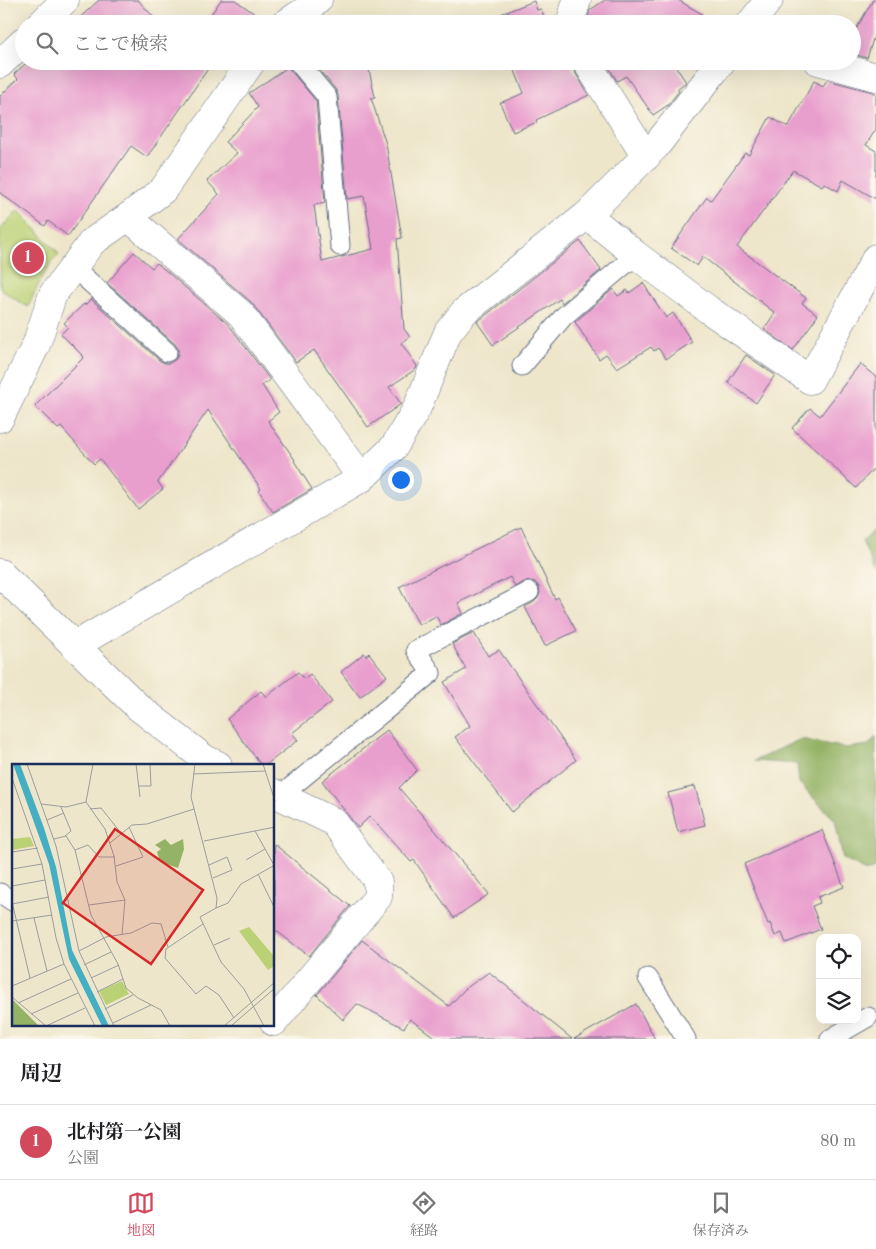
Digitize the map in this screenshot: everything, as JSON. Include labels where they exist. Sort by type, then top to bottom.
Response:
[{"type":"street","points":[[50,15],[65,0]]},
{"type":"street","points":[[298,15],[318,0]]},
{"type":"street","points":[[573,15],[577,0]]},
{"type":"street","points":[[0,64],[15,50]]},
{"type":"street","points":[[0,418],[36,345],[53,294],[92,242],[163,190],[246,70]]},
{"type":"street","points":[[592,70],[646,157]]},
{"type":"street","points":[[74,646],[362,478],[394,448],[417,408],[448,332],[464,312],[587,215],[656,146],[715,70]]},
{"type":"street","points":[[855,70],[875,75]]},
{"type":"street","points":[[587,215],[709,310],[810,380],[876,258]]},
{"type":"street","points":[[128,217],[241,314],[362,478]]},
{"type":"street","points":[[0,573],[136,706],[205,759],[216,764]]},
{"type":"street","points":[[275,1021],[378,897],[378,882],[334,822],[277,794]]},
{"type":"street","points":[[259,1039],[270,1026]]},
{"type":"lane","points":[[304,70],[327,97],[340,246]]},
{"type":"lane","points":[[522,366],[564,316],[636,255]]},
{"type":"lane","points":[[73,267],[167,352]]},
{"type":"lane","points":[[277,794],[431,673],[416,650],[529,592]]},
{"type":"lane","points":[[0,894],[12,901]]},
{"type":"lane","points":[[648,978],[686,1039]]},
{"type":"lane","points":[[830,1039],[868,1017]]},
{"type":"green space","points":[[18,210],[59,254],[45,273],[28,307],[0,289],[0,230]]},
{"type":"green space","points":[[876,529],[876,573],[862,541]]},
{"type":"green space","points":[[876,736],[876,868],[867,871],[843,859],[835,820],[799,783],[797,764],[754,761],[801,739],[846,748],[869,745]]},
{"type":"building","points":[[99,0],[138,0],[152,15],[83,15]]},
{"type":"building","points":[[221,0],[235,0],[255,14],[254,15],[210,15]]},
{"type":"building","points":[[605,0],[678,0],[702,14],[589,15],[590,10]]},
{"type":"building","points":[[873,0],[876,0],[876,30],[867,58],[861,56],[861,21]]},
{"type":"building","points":[[534,1],[537,10],[541,9],[543,15],[498,15]]},
{"type":"building","points":[[19,70],[207,70],[147,157],[131,146],[68,236],[48,221],[45,226],[0,193],[0,96],[18,79],[14,74]]},
{"type":"building","points":[[284,70],[290,70],[316,101],[325,203],[314,205],[322,262],[373,249],[364,196],[347,199],[336,90],[319,70],[369,70],[375,97],[371,98],[386,144],[402,238],[397,239],[404,329],[410,337],[401,343],[417,366],[416,369],[389,387],[401,404],[368,427],[314,350],[296,362],[251,302],[178,239],[219,194],[207,181],[237,153],[225,142],[258,107],[249,93]]},
{"type":"building","points":[[515,70],[574,70],[589,95],[536,120],[537,122],[513,132],[500,103],[524,93]]},
{"type":"building","points":[[610,70],[678,70],[686,82],[677,89],[679,91],[668,105],[653,115],[626,76],[617,81]]},
{"type":"building","points":[[827,80],[876,94],[876,129],[866,145],[876,151],[876,199],[843,180],[838,191],[824,183],[822,186],[793,170],[737,247],[806,298],[802,303],[818,315],[793,350],[764,329],[775,313],[703,257],[697,266],[671,248],[707,197],[711,200],[745,153],[749,155],[770,117],[788,127],[814,81],[823,86]]},
{"type":"building","points":[[580,241],[601,270],[562,303],[560,299],[493,345],[477,322]]},
{"type":"building","points":[[134,252],[152,268],[157,263],[229,325],[270,380],[262,385],[279,412],[268,421],[312,489],[273,512],[259,491],[261,489],[208,410],[158,482],[163,489],[138,509],[100,459],[94,464],[61,427],[58,429],[35,406],[84,357],[61,334],[68,327],[64,323],[91,299],[159,360],[164,363],[170,363],[176,359],[178,349],[175,344],[107,283]]},
{"type":"building","points":[[643,283],[666,318],[673,313],[692,342],[666,359],[658,348],[654,351],[651,347],[617,368],[606,354],[599,359],[575,322],[613,289],[618,296],[627,290],[629,293]]},
{"type":"building","points":[[746,355],[775,375],[756,403],[728,382]]},
{"type":"building","points":[[860,364],[876,377],[876,466],[856,488],[792,428],[810,408],[820,416]]},
{"type":"building","points":[[521,527],[555,599],[558,597],[576,631],[545,646],[525,607],[538,598],[540,593],[539,587],[535,582],[529,581],[515,587],[510,577],[458,603],[463,613],[441,625],[436,616],[419,625],[399,587]]},
{"type":"building","points":[[474,633],[488,656],[499,650],[576,760],[512,812],[455,737],[470,726],[444,682],[466,669],[452,644]]},
{"type":"building","points":[[364,653],[366,656],[369,653],[387,676],[360,697],[341,672]]},
{"type":"building","points":[[298,672],[304,679],[310,674],[332,702],[292,733],[298,740],[267,764],[260,764],[227,719],[261,691],[266,697]]},
{"type":"building","points":[[387,730],[417,770],[399,788],[489,894],[454,918],[414,860],[411,862],[370,816],[358,828],[322,781]]},
{"type":"building","points":[[695,786],[705,825],[678,832],[668,793]]},
{"type":"building","points":[[822,830],[844,887],[818,897],[820,903],[812,906],[821,929],[786,943],[782,933],[775,936],[770,923],[768,924],[744,864]]},
{"type":"building","points":[[275,845],[350,906],[309,956],[275,930]]},
{"type":"building","points":[[362,940],[449,1006],[465,989],[489,972],[572,1039],[437,1039],[410,1019],[404,1028],[357,1004],[343,1020],[317,995]]},
{"type":"building","points":[[636,1004],[655,1039],[574,1039]]},
{"type":"place","name":"北村第一公園","points":[[28,258]]}]
